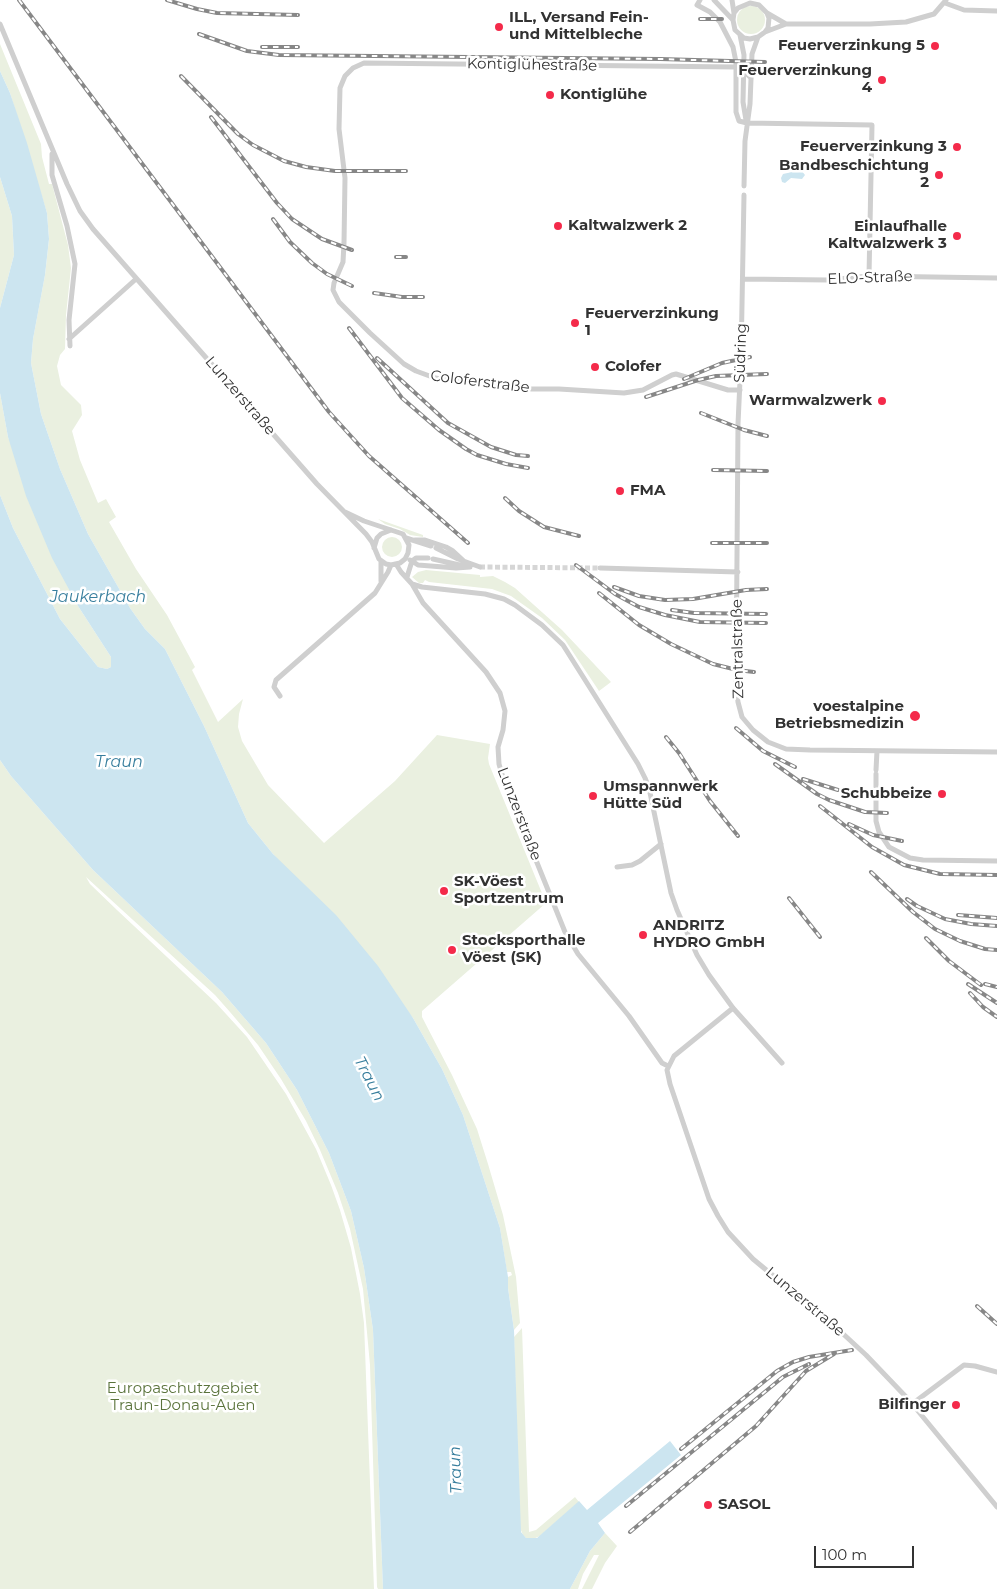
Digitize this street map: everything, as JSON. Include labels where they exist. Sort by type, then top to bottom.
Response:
[{"type":"street","points":[[725,29],[733,23],[732,0]]},
{"type":"street","points":[[734,13],[749,1],[759,5],[767,13],[786,24]]},
{"type":"street","points":[[740,35],[750,39],[786,24],[880,24],[906,22],[934,14],[945,1],[964,10],[997,11]]},
{"type":"street","points":[[698,2],[725,29],[736,54],[737,117],[739,121],[747,123],[872,125],[869,276]]},
{"type":"street","points":[[710,12],[715,2],[733,23],[740,35],[743,46],[744,113],[747,123]]},
{"type":"street","points":[[765,32],[769,23],[767,13]]},
{"type":"street","name":"Lunzerstraße","points":[[0,24],[80,210],[97,235],[310,476],[366,534],[376,556],[381,562],[380,585]]},
{"type":"street","points":[[744,186],[745,141],[750,104],[752,54],[758,37]]},
{"type":"street","name":"Kontiglühestraße","points":[[340,88],[345,76],[352,68],[364,63],[736,67]]},
{"type":"street","points":[[736,67],[744,71],[751,78]]},
{"type":"street","name":"Coloferstraße","points":[[340,88],[340,129],[346,178],[344,242],[343,262],[333,290],[339,302],[404,364],[435,378],[515,388],[624,393],[644,390],[676,374],[728,390],[740,390]]},
{"type":"street","points":[[53,151],[52,175],[67,226],[75,264],[70,310],[70,346]]},
{"type":"street","name":"Südring","points":[[738,572],[744,195]]},
{"type":"street","name":"ELO-Straße","points":[[743,279],[828,280],[869,276],[997,278]]},
{"type":"street","points":[[69,339],[136,279]]},
{"type":"street","name":"Lunzerstraße","points":[[345,512],[364,521],[399,532],[406,538]]},
{"type":"street","points":[[374,548],[377,538],[386,531],[391,530]]},
{"type":"street","points":[[406,538],[433,547],[468,565]]},
{"type":"street","points":[[406,538],[409,545],[404,559],[406,577]]},
{"type":"street","points":[[415,540],[425,540],[446,547],[468,565]]},
{"type":"street","points":[[406,577],[412,561],[416,558],[431,558],[468,565]]},
{"type":"street","points":[[280,696],[274,686],[276,680],[374,593],[394,564],[404,559],[418,565],[456,568],[468,565]]},
{"type":"street","points":[[381,562],[394,564]]},
{"type":"street","name":"Lunzerstraße","points":[[394,564],[412,584],[423,603],[485,671],[500,693],[505,711],[503,730],[498,747],[499,764],[504,781],[569,941],[639,1028],[662,1063],[668,1066],[667,1075],[709,1199],[728,1232],[753,1259],[860,1349],[912,1404],[997,1507]]},
{"type":"street","points":[[600,568],[738,572]]},
{"type":"street","points":[[388,572],[394,570],[401,572]]},
{"type":"street","name":"Zentralstraße","points":[[738,572],[737,691],[740,710],[747,724],[768,742],[786,749],[997,752]]},
{"type":"street","points":[[412,584],[422,587],[485,594],[504,599],[527,614],[560,642],[638,764],[649,788],[672,893],[687,933],[709,976],[733,1008],[782,1062]]},
{"type":"street","points":[[876,751],[876,821],[879,832],[889,847],[910,858],[923,860],[997,861]]},
{"type":"street","points":[[617,867],[632,865],[640,861],[661,844]]},
{"type":"street","points":[[668,1066],[674,1056],[733,1008]]},
{"type":"street","points":[[912,1404],[964,1365],[976,1366],[997,1372]]},
{"type":"green space","points":[[751,6],[761,10],[765,20],[761,30],[751,34],[741,30],[737,20],[741,10]]},
{"type":"green space","points":[[0,44],[41,144],[42,157],[49,184],[52,184],[68,245],[71,268],[66,315],[65,349],[60,355],[57,366],[61,385],[81,405],[82,415],[72,431],[80,460],[98,503],[106,499],[116,517],[109,522],[136,569],[167,615],[195,667],[192,670],[218,722],[243,699],[238,727],[242,741],[268,785],[324,843],[395,781],[437,735],[490,744],[489,764],[546,903],[422,1011],[422,1017],[477,1129],[503,1215],[516,1277],[520,1323],[514,1330],[508,1288],[508,1277],[512,1275],[511,1272],[507,1272],[500,1228],[463,1115],[442,1069],[413,1018],[248,823],[204,726],[165,649],[145,629],[130,608],[88,534],[60,469],[41,414],[31,363],[49,239],[47,213],[10,93],[0,71]]},
{"type":"green space","points":[[0,177],[12,216],[14,255],[0,308]]},
{"type":"green space","points":[[0,393],[8,437],[78,606],[111,657],[111,667],[107,669],[98,667],[60,619],[13,528],[0,495]]},
{"type":"green space","points":[[378,519],[423,535],[423,537],[410,535]]},
{"type":"green space","points":[[392,537],[399,540],[402,547],[399,554],[392,557],[385,554],[382,547],[385,540]]},
{"type":"green space","points":[[426,570],[480,575],[480,577],[493,576],[515,588],[562,630],[611,682],[599,691],[565,640],[542,618],[511,596],[492,589],[425,580],[423,583],[419,583],[412,577],[418,572]]},
{"type":"green space","name":"Europaschutzgebiet Traun-Donau-Auen","points":[[0,760],[11,776],[93,870],[222,992],[266,1043],[297,1090],[329,1153],[351,1211],[364,1268],[373,1330],[383,1589],[378,1589],[377,1587],[370,1365],[363,1289],[350,1229],[338,1193],[306,1121],[258,1045],[215,995],[86,877],[90,884],[216,1003],[247,1037],[286,1094],[316,1149],[331,1185],[351,1248],[364,1323],[374,1589],[0,1589]]},
{"type":"green space","points":[[522,1328],[529,1532],[536,1530],[575,1497],[579,1502],[540,1536],[533,1539],[526,1538],[520,1528],[514,1337]]},
{"type":"green space","points":[[605,1533],[617,1546],[605,1563],[592,1589],[582,1589],[599,1555],[594,1555],[583,1574],[578,1589],[570,1589],[590,1551]]},
{"type":"water","name":"Traun","points":[[0,71],[10,93],[27,143],[47,213],[49,239],[31,363],[41,414],[60,469],[88,534],[130,608],[145,629],[165,649],[204,726],[248,823],[273,854],[336,915],[378,966],[413,1018],[442,1069],[463,1115],[500,1228],[508,1277],[514,1330],[521,1532],[526,1538],[537,1538],[579,1501],[587,1510],[670,1441],[681,1455],[598,1523],[605,1533],[590,1551],[570,1589],[383,1589],[373,1330],[364,1268],[351,1211],[329,1153],[297,1090],[266,1043],[222,992],[93,870],[11,776],[0,760],[0,495],[13,528],[60,619],[98,667],[107,669],[111,667],[111,657],[78,606],[52,558],[26,496],[8,437],[0,393],[0,308],[14,255],[12,216],[0,177]]},
{"type":"water","points":[[801,170],[805,175],[802,179],[791,178],[785,183],[782,182],[783,174]]},
{"type":"tunnel","points":[[480,567],[600,568]]},
{"type":"railway","points":[[19,0],[329,412],[369,456],[468,543]]},
{"type":"railway","points":[[167,0],[217,13],[298,15]]},
{"type":"railway","points":[[700,19],[722,19]]},
{"type":"railway","points":[[199,34],[247,51],[279,55],[765,62]]},
{"type":"railway","points":[[262,47],[298,47]]},
{"type":"railway","points":[[181,76],[238,134],[253,145],[284,161],[306,167],[335,171],[406,171]]},
{"type":"railway","points":[[211,117],[277,203],[292,219],[322,239],[352,250]]},
{"type":"railway","points":[[273,219],[290,242],[312,263],[327,274],[352,286]]},
{"type":"railway","points":[[396,257],[406,257]]},
{"type":"railway","points":[[374,293],[402,297],[423,297]]},
{"type":"railway","points":[[349,328],[402,398],[439,430],[477,455],[506,464],[528,468]]},
{"type":"railway","points":[[684,379],[722,363],[750,357]]},
{"type":"railway","points":[[377,358],[448,423],[491,447],[516,455],[528,456]]},
{"type":"railway","points":[[646,397],[716,376],[767,374]]},
{"type":"railway","points":[[701,413],[744,430],[767,436]]},
{"type":"railway","points":[[713,470],[767,471]]},
{"type":"railway","points":[[505,498],[519,511],[544,527],[579,536]]},
{"type":"railway","points":[[712,543],[767,543]]},
{"type":"railway","points":[[576,565],[615,594],[639,607],[665,615],[700,622],[766,623]]},
{"type":"railway","points":[[614,587],[639,596],[665,600],[693,599],[746,590],[767,589]]},
{"type":"railway","points":[[599,593],[639,625],[671,644],[713,664],[754,672]]},
{"type":"railway","points":[[672,610],[694,613],[766,614]]},
{"type":"railway","points":[[736,728],[763,751],[795,767]]},
{"type":"railway","points":[[666,737],[679,753],[710,801],[738,836]]},
{"type":"railway","points":[[775,764],[817,794],[829,800],[865,812],[887,813]]},
{"type":"railway","points":[[803,779],[838,790]]},
{"type":"railway","points":[[820,806],[872,847],[904,865],[940,874],[997,875]]},
{"type":"railway","points":[[849,824],[873,835],[902,841]]},
{"type":"railway","points":[[871,872],[913,912],[935,929],[960,941],[985,949],[997,950]]},
{"type":"railway","points":[[789,898],[820,937]]},
{"type":"railway","points":[[907,899],[917,906],[945,919],[997,926]]},
{"type":"railway","points":[[958,915],[997,918]]},
{"type":"railway","points":[[926,938],[949,961],[981,985]]},
{"type":"railway","points":[[968,984],[997,1003]]},
{"type":"railway","points":[[985,984],[997,987]]},
{"type":"railway","points":[[970,993],[983,1007],[997,1017]]},
{"type":"railway","points":[[977,1306],[997,1324]]},
{"type":"railway","points":[[681,1449],[777,1371],[793,1362],[809,1357],[852,1350]]},
{"type":"railway","points":[[630,1532],[756,1426],[806,1371],[834,1354]]},
{"type":"railway","points":[[626,1506],[783,1377],[809,1364]]},
{"type":"place","name":"ILL, Versand Fein- und Mittelbleche","points":[[499,27]]},
{"type":"place","name":"Feuerverzinkung 5","points":[[935,46]]},
{"type":"place","name":"Feuerverzinkung 4","points":[[882,80]]},
{"type":"place","name":"Kontiglühe","points":[[550,95]]},
{"type":"place","name":"Feuerverzinkung 3","points":[[957,147]]},
{"type":"place","name":"Bandbeschichtung 2","points":[[939,175]]},
{"type":"place","name":"Kaltwalzwerk 2","points":[[558,226]]},
{"type":"place","name":"Einlaufhalle Kaltwalzwerk 3","points":[[957,236]]},
{"type":"place","name":"Feuerverzinkung 1","points":[[575,323]]},
{"type":"place","name":"Colofer","points":[[595,367]]},
{"type":"place","name":"Warmwalzwerk","points":[[882,401]]},
{"type":"place","name":"FMA","points":[[620,491]]},
{"type":"place","name":"voestalpine Betriebsmedizin","points":[[915,716]]},
{"type":"place","name":"Schubbeize","points":[[942,794]]},
{"type":"place","name":"Umspannwerk Hütte Süd","points":[[593,796]]},
{"type":"place","name":"SK-Vöest Sportzentrum","points":[[444,891]]},
{"type":"place","name":"ANDRITZ HYDRO GmbH","points":[[643,935]]},
{"type":"place","name":"Stocksporthalle Vöest (SK)","points":[[452,950]]},
{"type":"place","name":"Bilfinger","points":[[956,1405]]},
{"type":"place","name":"SASOL","points":[[708,1505]]},
{"type":"water label","name":"Jaukerbach","points":[[98,597]]}]
